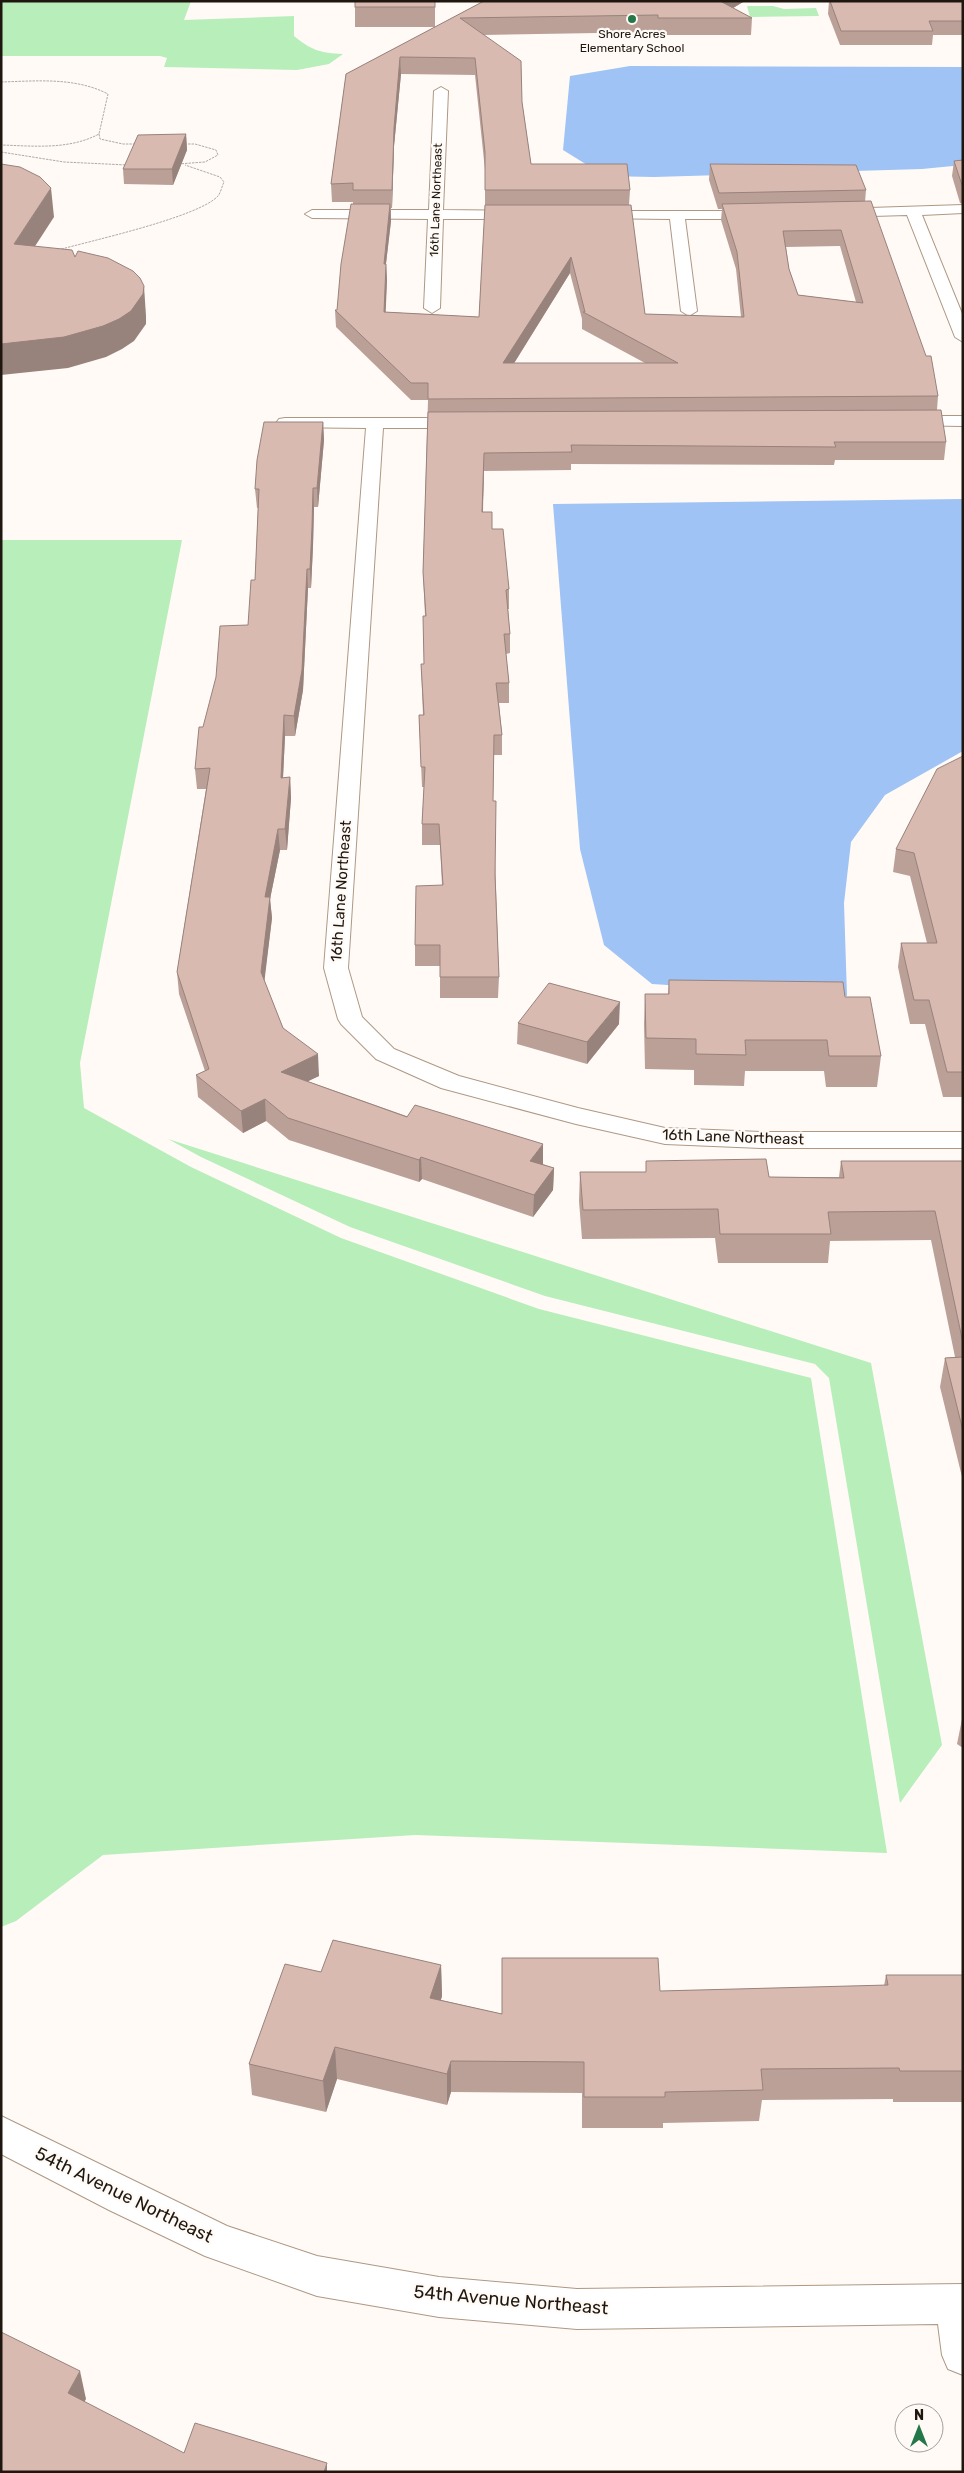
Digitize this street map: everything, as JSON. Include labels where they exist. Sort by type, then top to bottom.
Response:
[{"type":"street","name":"16th Lane Northeast","points":[[432,308],[441,91]]},
{"type":"street","points":[[824,214],[963,209]]},
{"type":"street","points":[[913,211],[963,337]]},
{"type":"street","points":[[312,214],[542,215]]},
{"type":"street","points":[[580,215],[775,215]]},
{"type":"street","points":[[677,215],[689,311]]},
{"type":"street","points":[[885,422],[963,421]]},
{"type":"street","points":[[281,423],[481,422]]},
{"type":"street","name":"16th Lane Northeast","points":[[375,423],[336,968],[350,1019],[385,1054],[450,1082],[576,1116],[665,1136],[761,1140],[963,1140]]},
{"type":"street","name":"54th Avenue Northeast","points":[[1,2134],[123,2197],[219,2242],[317,2276],[439,2297],[577,2309],[959,2304]]},
{"type":"street","points":[[959,2304],[963,2355]]},
{"type":"path","points":[[1,82],[56,82],[100,88],[108,94],[99,134],[100,139],[143,144]]},
{"type":"path","points":[[1,145],[78,142],[92,139],[99,134]]},
{"type":"path","points":[[175,164],[206,161],[214,159],[218,154],[216,150],[207,147],[195,144],[180,144]]},
{"type":"path","points":[[1,152],[29,159],[78,165],[129,165]]},
{"type":"path","points":[[55,251],[182,215],[209,203],[218,195],[224,182],[220,177],[182,164]]},
{"type":"green space","points":[[1,1],[191,1],[184,20],[294,16],[294,36],[300,41],[316,50],[343,54],[329,64],[297,70],[164,67],[167,58],[160,56],[1,56]]},
{"type":"green space","points":[[747,6],[773,6],[784,9],[816,8],[819,16],[750,17]]},
{"type":"green space","points":[[1,540],[182,540],[80,1063],[84,1108],[191,1167],[341,1238],[539,1309],[811,1378],[887,1853],[415,1835],[103,1855],[16,1921],[1,1927]]},
{"type":"green space","points":[[168,1139],[871,1363],[942,1745],[900,1803],[829,1378],[815,1364],[545,1296],[350,1227],[201,1157]]},
{"type":"water","points":[[630,66],[963,67],[963,165],[922,169],[654,177],[605,176],[563,150],[570,76]]},
{"type":"water","points":[[963,499],[963,751],[885,795],[851,842],[844,903],[847,996],[652,984],[604,945],[580,849],[553,504]]},
{"type":"building","points":[[355,1],[435,1],[435,7],[355,7]]},
{"type":"building","points":[[484,1],[720,1],[752,18],[658,18],[658,15],[460,18],[521,61],[522,102],[531,164],[627,164],[630,190],[485,190],[485,152],[475,58],[400,57],[394,128],[392,190],[353,190],[353,183],[331,184],[346,74]]},
{"type":"building","points":[[830,1],[963,1],[963,21],[929,21],[933,31],[841,31]]},
{"type":"building","points":[[186,134],[172,169],[123,169],[138,135]]},
{"type":"building","points":[[963,160],[963,188],[954,161]]},
{"type":"building","points":[[1,164],[20,167],[40,177],[51,188],[14,244],[72,250],[75,257],[78,251],[108,258],[133,271],[140,278],[144,286],[143,294],[131,311],[103,326],[64,337],[1,344]]},
{"type":"building","points":[[710,164],[856,165],[866,190],[719,193]]},
{"type":"building","points":[[871,201],[926,356],[931,356],[938,396],[428,399],[428,383],[411,383],[335,310],[337,310],[341,264],[351,204],[390,204],[384,264],[386,264],[384,312],[479,317],[485,205],[631,205],[645,314],[744,317],[737,252],[722,204]],"holes":[[[841,230],[863,303],[798,295],[789,269],[783,231]],[[571,257],[585,312],[583,312],[678,363],[503,363]]]},
{"type":"building","points":[[941,410],[946,442],[834,442],[836,447],[571,445],[572,452],[484,453],[482,512],[492,512],[492,529],[503,529],[509,589],[506,590],[510,634],[504,634],[509,683],[496,683],[502,735],[494,735],[493,801],[496,801],[495,875],[499,977],[440,977],[440,945],[415,945],[416,886],[443,885],[439,824],[422,824],[425,767],[421,767],[419,715],[424,715],[421,664],[424,664],[423,616],[426,616],[423,572],[428,412]]},
{"type":"building","points":[[264,422],[323,422],[317,488],[313,488],[310,569],[307,569],[302,670],[294,716],[284,715],[281,778],[290,777],[285,829],[278,829],[265,897],[270,897],[261,972],[283,1028],[318,1054],[281,1072],[407,1117],[415,1105],[543,1144],[530,1161],[554,1168],[534,1195],[421,1157],[419,1160],[288,1118],[265,1099],[241,1111],[196,1075],[209,1069],[177,972],[210,768],[195,769],[199,727],[203,727],[216,677],[220,626],[248,625],[251,580],[255,580],[259,489],[255,489],[257,460]]},
{"type":"building","points":[[963,756],[963,1072],[947,1072],[929,1000],[914,1000],[901,943],[937,943],[914,853],[896,849],[937,769]]},
{"type":"building","points":[[669,980],[843,982],[845,997],[870,997],[881,1056],[829,1056],[827,1040],[745,1040],[746,1055],[696,1054],[696,1039],[646,1038],[645,994],[669,994]]},
{"type":"building","points":[[549,983],[620,1002],[587,1042],[518,1023]]},
{"type":"building","points":[[766,1159],[769,1177],[844,1178],[841,1161],[963,1161],[963,1343],[935,1211],[828,1212],[831,1234],[720,1234],[718,1209],[583,1210],[580,1172],[646,1172],[646,1161]]},
{"type":"building","points":[[963,1357],[963,1431],[945,1358]]},
{"type":"building","points":[[333,1940],[441,1965],[430,1998],[502,2014],[502,1958],[658,1958],[660,1991],[888,1985],[886,1975],[963,1975],[963,2071],[900,2071],[899,2068],[761,2069],[763,2090],[665,2092],[665,2097],[584,2097],[584,2062],[451,2061],[447,2074],[335,2047],[323,2081],[249,2064],[285,1964],[321,1972]]},
{"type":"building","points":[[1,2332],[80,2371],[68,2393],[184,2453],[195,2423],[327,2463],[324,2472],[1,2472]]},
{"type":"place","name":"Shore Acres Elementary School","points":[[632,19]]}]
